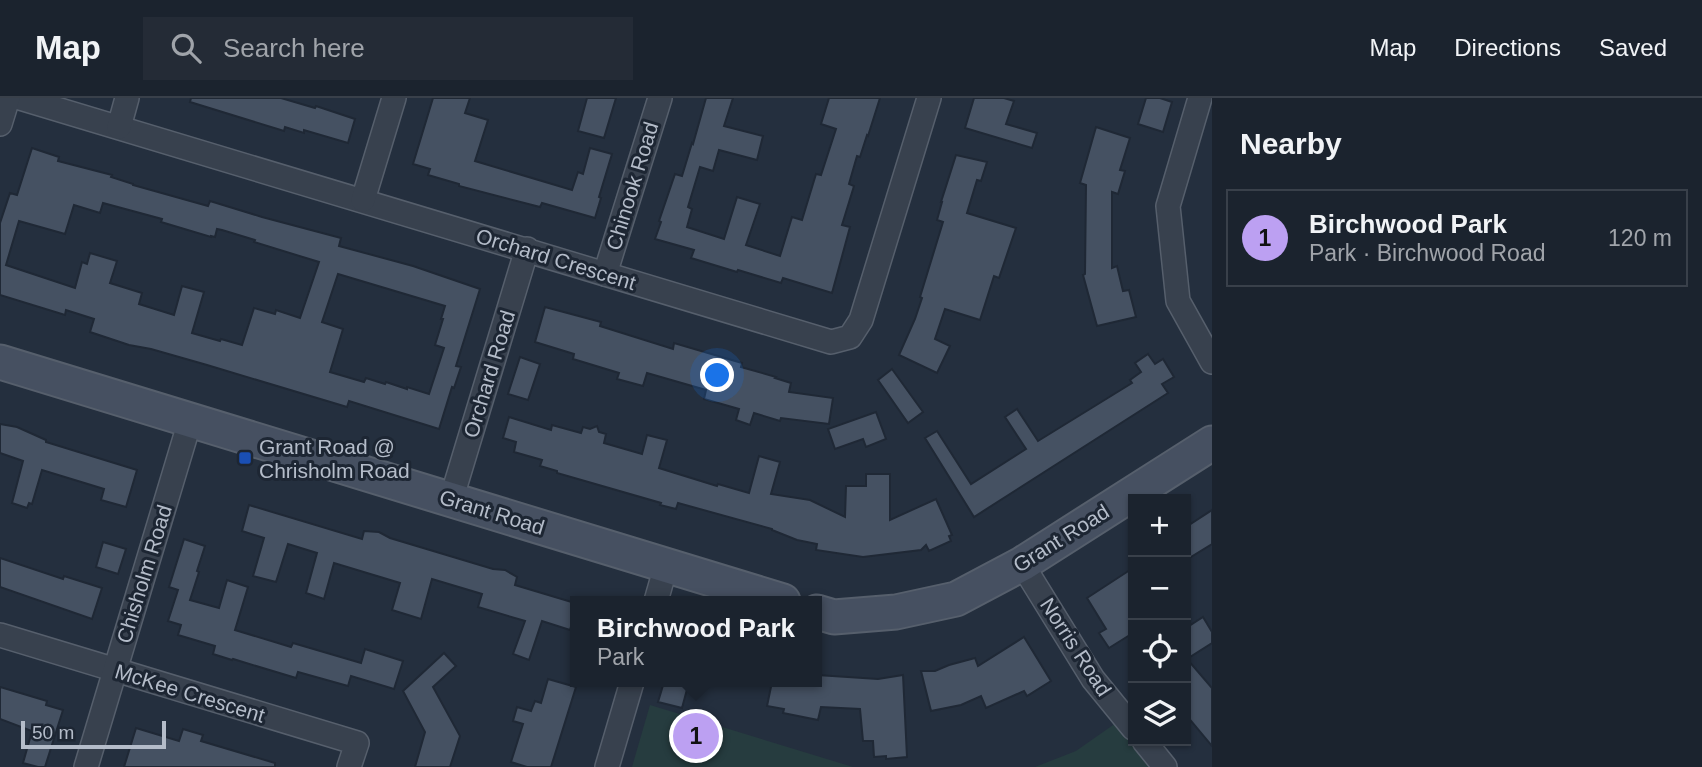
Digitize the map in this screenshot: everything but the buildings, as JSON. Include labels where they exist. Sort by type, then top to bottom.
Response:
[{"type":"street","points":[[0,124],[8,98]]},
{"type":"street","name":"Orchard Crescent","points":[[20,98],[831,342],[850,338],[861,320],[929,98]]},
{"type":"street","points":[[119,127],[127,98]]},
{"type":"street","points":[[363,200],[394,98]]},
{"type":"street","name":"Chinook Road","points":[[605,274],[660,98]]},
{"type":"street","points":[[1200,98],[1168,206],[1178,301],[1212,362]]},
{"type":"street","name":"Orchard Road","points":[[451,500],[527,249]]},
{"type":"street","name":"Grant Road","points":[[0,362],[766,596]]},
{"type":"street","name":"Chisholm Road","points":[[86,767],[190,421]]},
{"type":"street","name":"Grant Road","points":[[822,613],[834,617],[895,612],[956,598],[1022,564],[1212,443]]},
{"type":"street","name":"Norris Road","points":[[1022,564],[1093,680],[1128,722]]},
{"type":"street","points":[[657,596],[666,566]]},
{"type":"street","name":"McKee Crescent","points":[[0,635],[356,743],[349,767]]},
{"type":"street","points":[[607,767],[631,687]]},
{"type":"street","points":[[1148,746],[1165,767]]},
{"type":"green space","points":[[650,705],[853,767],[632,767]]},
{"type":"green space","points":[[1116,723],[1128,739],[1128,746],[1134,746],[1150,767],[1035,767],[1076,751]]},
{"type":"place","name":"Grant Road @ Chrisholm Road","points":[[245,458]]},
{"type":"place","name":"Birchwood Park","points":[[696,736]]}]
